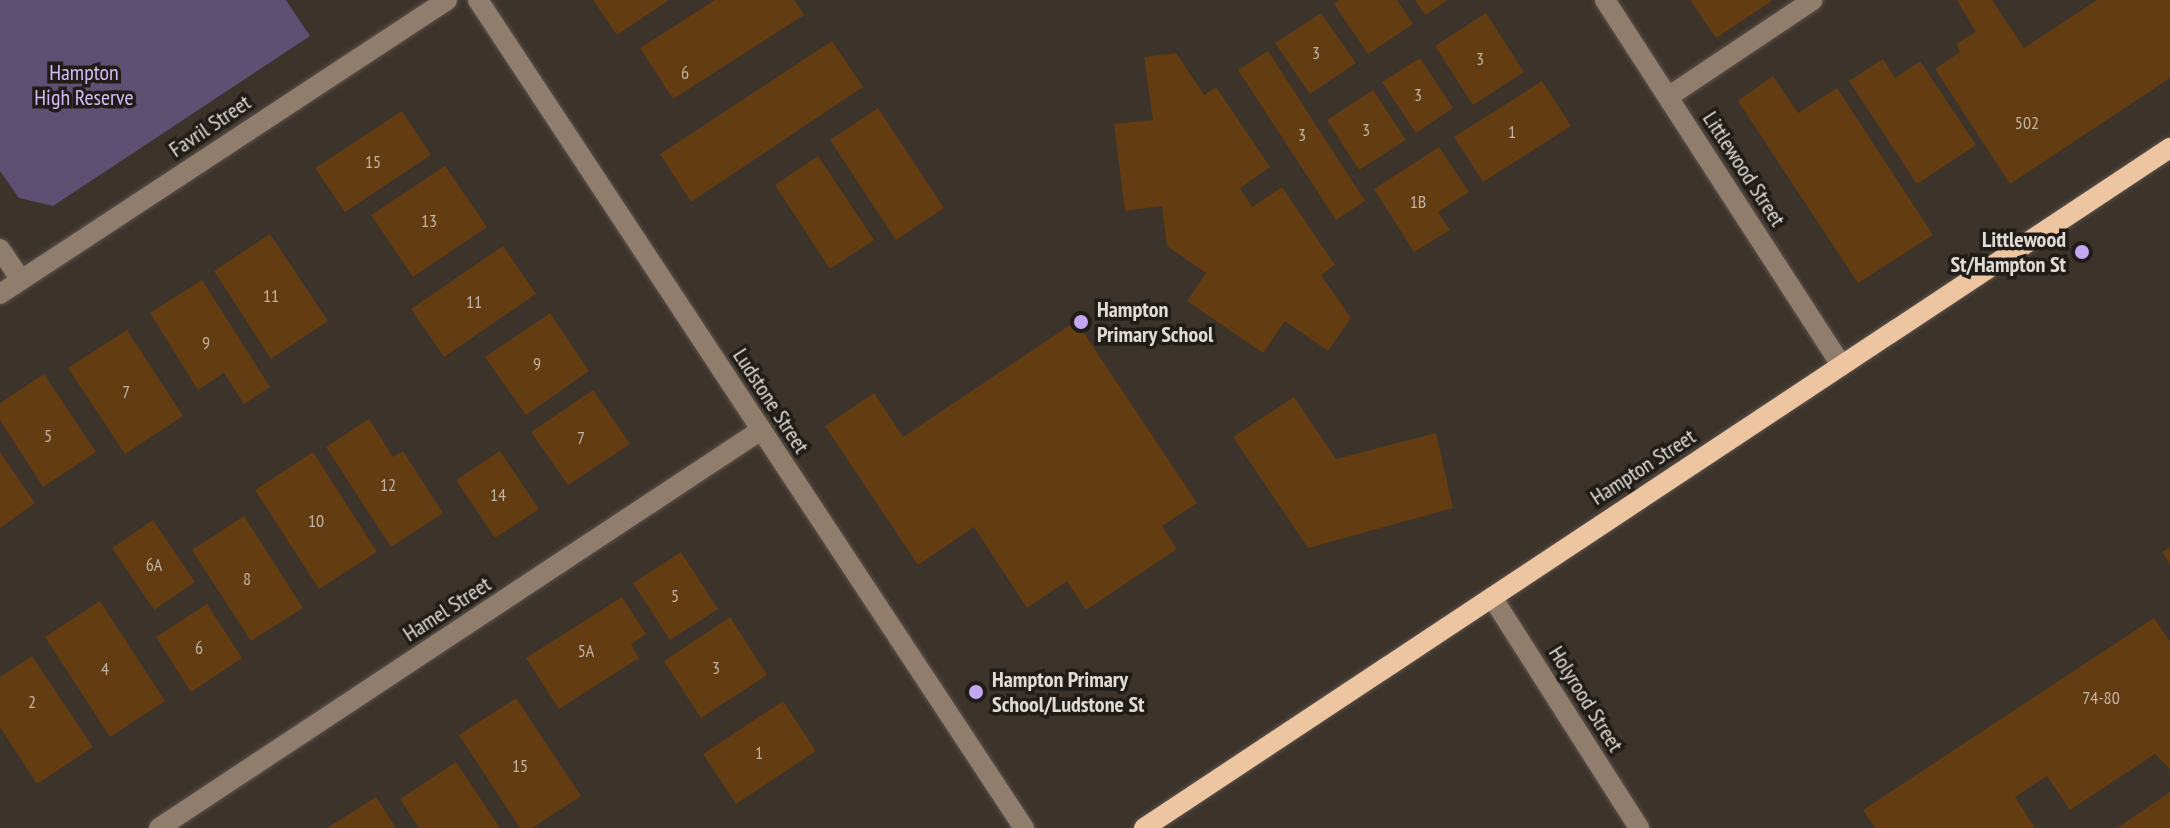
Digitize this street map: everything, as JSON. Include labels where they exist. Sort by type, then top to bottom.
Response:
[{"type":"main road","name":"Hampton Street","points":[[1144,828],[2170,148]]},
{"type":"street","name":"Favril Street","points":[[0,294],[447,0]]},
{"type":"street","name":"Ludstone Street","points":[[478,0],[1024,828]]},
{"type":"street","name":"Littlewood Street","points":[[1605,0],[1841,365]]},
{"type":"street","points":[[1668,97],[1813,0]]},
{"type":"street","points":[[0,249],[21,280]]},
{"type":"street","name":"Hamel Street","points":[[159,828],[761,430]]},
{"type":"street","name":"Holyrood Street","points":[[1492,597],[1639,828]]},
{"type":"green space","name":"Hampton High Reserve","points":[[0,0],[286,0],[310,36],[53,206],[19,198],[0,171]]},
{"type":"building","points":[[593,0],[669,0],[617,35]]},
{"type":"building","points":[[715,0],[794,0],[804,15],[673,99],[640,48]]},
{"type":"building","points":[[1339,0],[1397,0],[1413,24],[1368,54],[1334,4]]},
{"type":"building","points":[[1415,0],[1448,0],[1425,15]]},
{"type":"building","points":[[1690,0],[1773,0],[1716,38]]},
{"type":"building","points":[[1957,0],[1992,0],[2024,48],[2097,0],[2170,0],[2170,78],[2010,184],[1935,69],[1960,52],[1956,44],[1976,32]]},
{"type":"building","points":[[1321,13],[1356,63],[1310,94],[1275,43]]},
{"type":"building","points":[[1486,13],[1524,72],[1473,105],[1435,46]]},
{"type":"building","points":[[832,41],[863,87],[691,202],[660,154]]},
{"type":"building","points":[[1268,51],[1365,201],[1336,220],[1238,70]]},
{"type":"building","points":[[1176,53],[1204,95],[1216,87],[1270,167],[1240,188],[1252,207],[1282,187],[1335,265],[1321,275],[1351,318],[1328,351],[1285,321],[1263,353],[1187,301],[1206,273],[1167,246],[1162,206],[1125,211],[1114,124],[1153,120],[1144,57]]},
{"type":"building","points":[[1420,58],[1453,108],[1416,133],[1382,82]]},
{"type":"building","points":[[1883,59],[1895,78],[1920,61],[1976,145],[1917,184],[1849,81]]},
{"type":"building","points":[[1773,76],[1798,113],[1837,88],[1933,235],[1858,283],[1738,101]]},
{"type":"building","points":[[1542,81],[1571,126],[1483,182],[1454,137]]},
{"type":"building","points":[[1373,90],[1406,140],[1359,170],[1327,120]]},
{"type":"building","points":[[878,108],[944,208],[896,240],[830,140]]},
{"type":"building","points":[[402,111],[431,155],[345,212],[315,168]]},
{"type":"building","points":[[1439,147],[1469,192],[1438,212],[1450,230],[1414,252],[1374,189]]},
{"type":"building","points":[[818,156],[874,240],[830,269],[775,185]]},
{"type":"building","points":[[445,166],[487,227],[413,277],[371,215]]},
{"type":"building","points":[[270,234],[328,321],[271,359],[214,271]]},
{"type":"building","points":[[503,246],[536,294],[444,357],[411,309]]},
{"type":"building","points":[[202,280],[270,387],[244,404],[224,373],[198,390],[150,313]]},
{"type":"building","points":[[550,313],[589,371],[526,415],[485,357]]},
{"type":"building","points":[[1076,321],[1197,503],[1162,526],[1177,549],[1086,610],[1067,581],[1027,608],[974,527],[918,565],[825,426],[874,393],[903,437]]},
{"type":"building","points":[[127,330],[183,416],[125,454],[68,368]]},
{"type":"building","points":[[44,374],[96,452],[43,487],[0,420],[0,403]]},
{"type":"building","points":[[593,390],[630,444],[568,485],[531,432]]},
{"type":"building","points":[[1294,397],[1336,459],[1436,433],[1453,508],[1308,548],[1233,437]]},
{"type":"building","points":[[369,419],[393,457],[403,451],[443,513],[391,547],[326,447]]},
{"type":"building","points":[[500,451],[539,509],[495,538],[456,480]]},
{"type":"building","points":[[0,452],[35,503],[0,528]]},
{"type":"building","points":[[313,452],[377,552],[319,589],[255,490]]},
{"type":"building","points":[[244,516],[303,608],[251,641],[192,550]]},
{"type":"building","points":[[153,520],[195,582],[154,610],[112,548]]},
{"type":"building","points":[[2170,547],[2170,564],[2162,552]]},
{"type":"building","points":[[681,552],[718,609],[670,640],[633,583]]},
{"type":"building","points":[[622,597],[646,634],[631,644],[639,658],[559,709],[526,658]]},
{"type":"building","points":[[100,601],[165,701],[110,737],[45,637]]},
{"type":"building","points":[[207,604],[242,658],[191,692],[156,637]]},
{"type":"building","points":[[730,617],[767,675],[701,718],[664,661]]},
{"type":"building","points":[[2154,618],[2170,642],[2170,769],[2155,754],[2070,810],[2047,776],[2015,797],[2035,828],[1875,828],[1863,810]]},
{"type":"building","points":[[32,656],[93,747],[37,784],[0,727],[0,677]]},
{"type":"building","points":[[516,698],[581,796],[532,828],[520,828],[459,735]]},
{"type":"building","points":[[783,701],[816,751],[736,804],[703,754]]},
{"type":"building","points":[[456,762],[500,828],[419,828],[400,799]]},
{"type":"building","points":[[2170,792],[2170,828],[2117,828]]},
{"type":"building","points":[[376,797],[396,828],[327,828]]},
{"type":"place","name":"Littlewood St/Hampton St","points":[[2082,252]]},
{"type":"place","name":"Hampton Primary School","points":[[1081,322]]},
{"type":"place","name":"Hampton Primary School/Ludstone St","points":[[976,692]]}]
